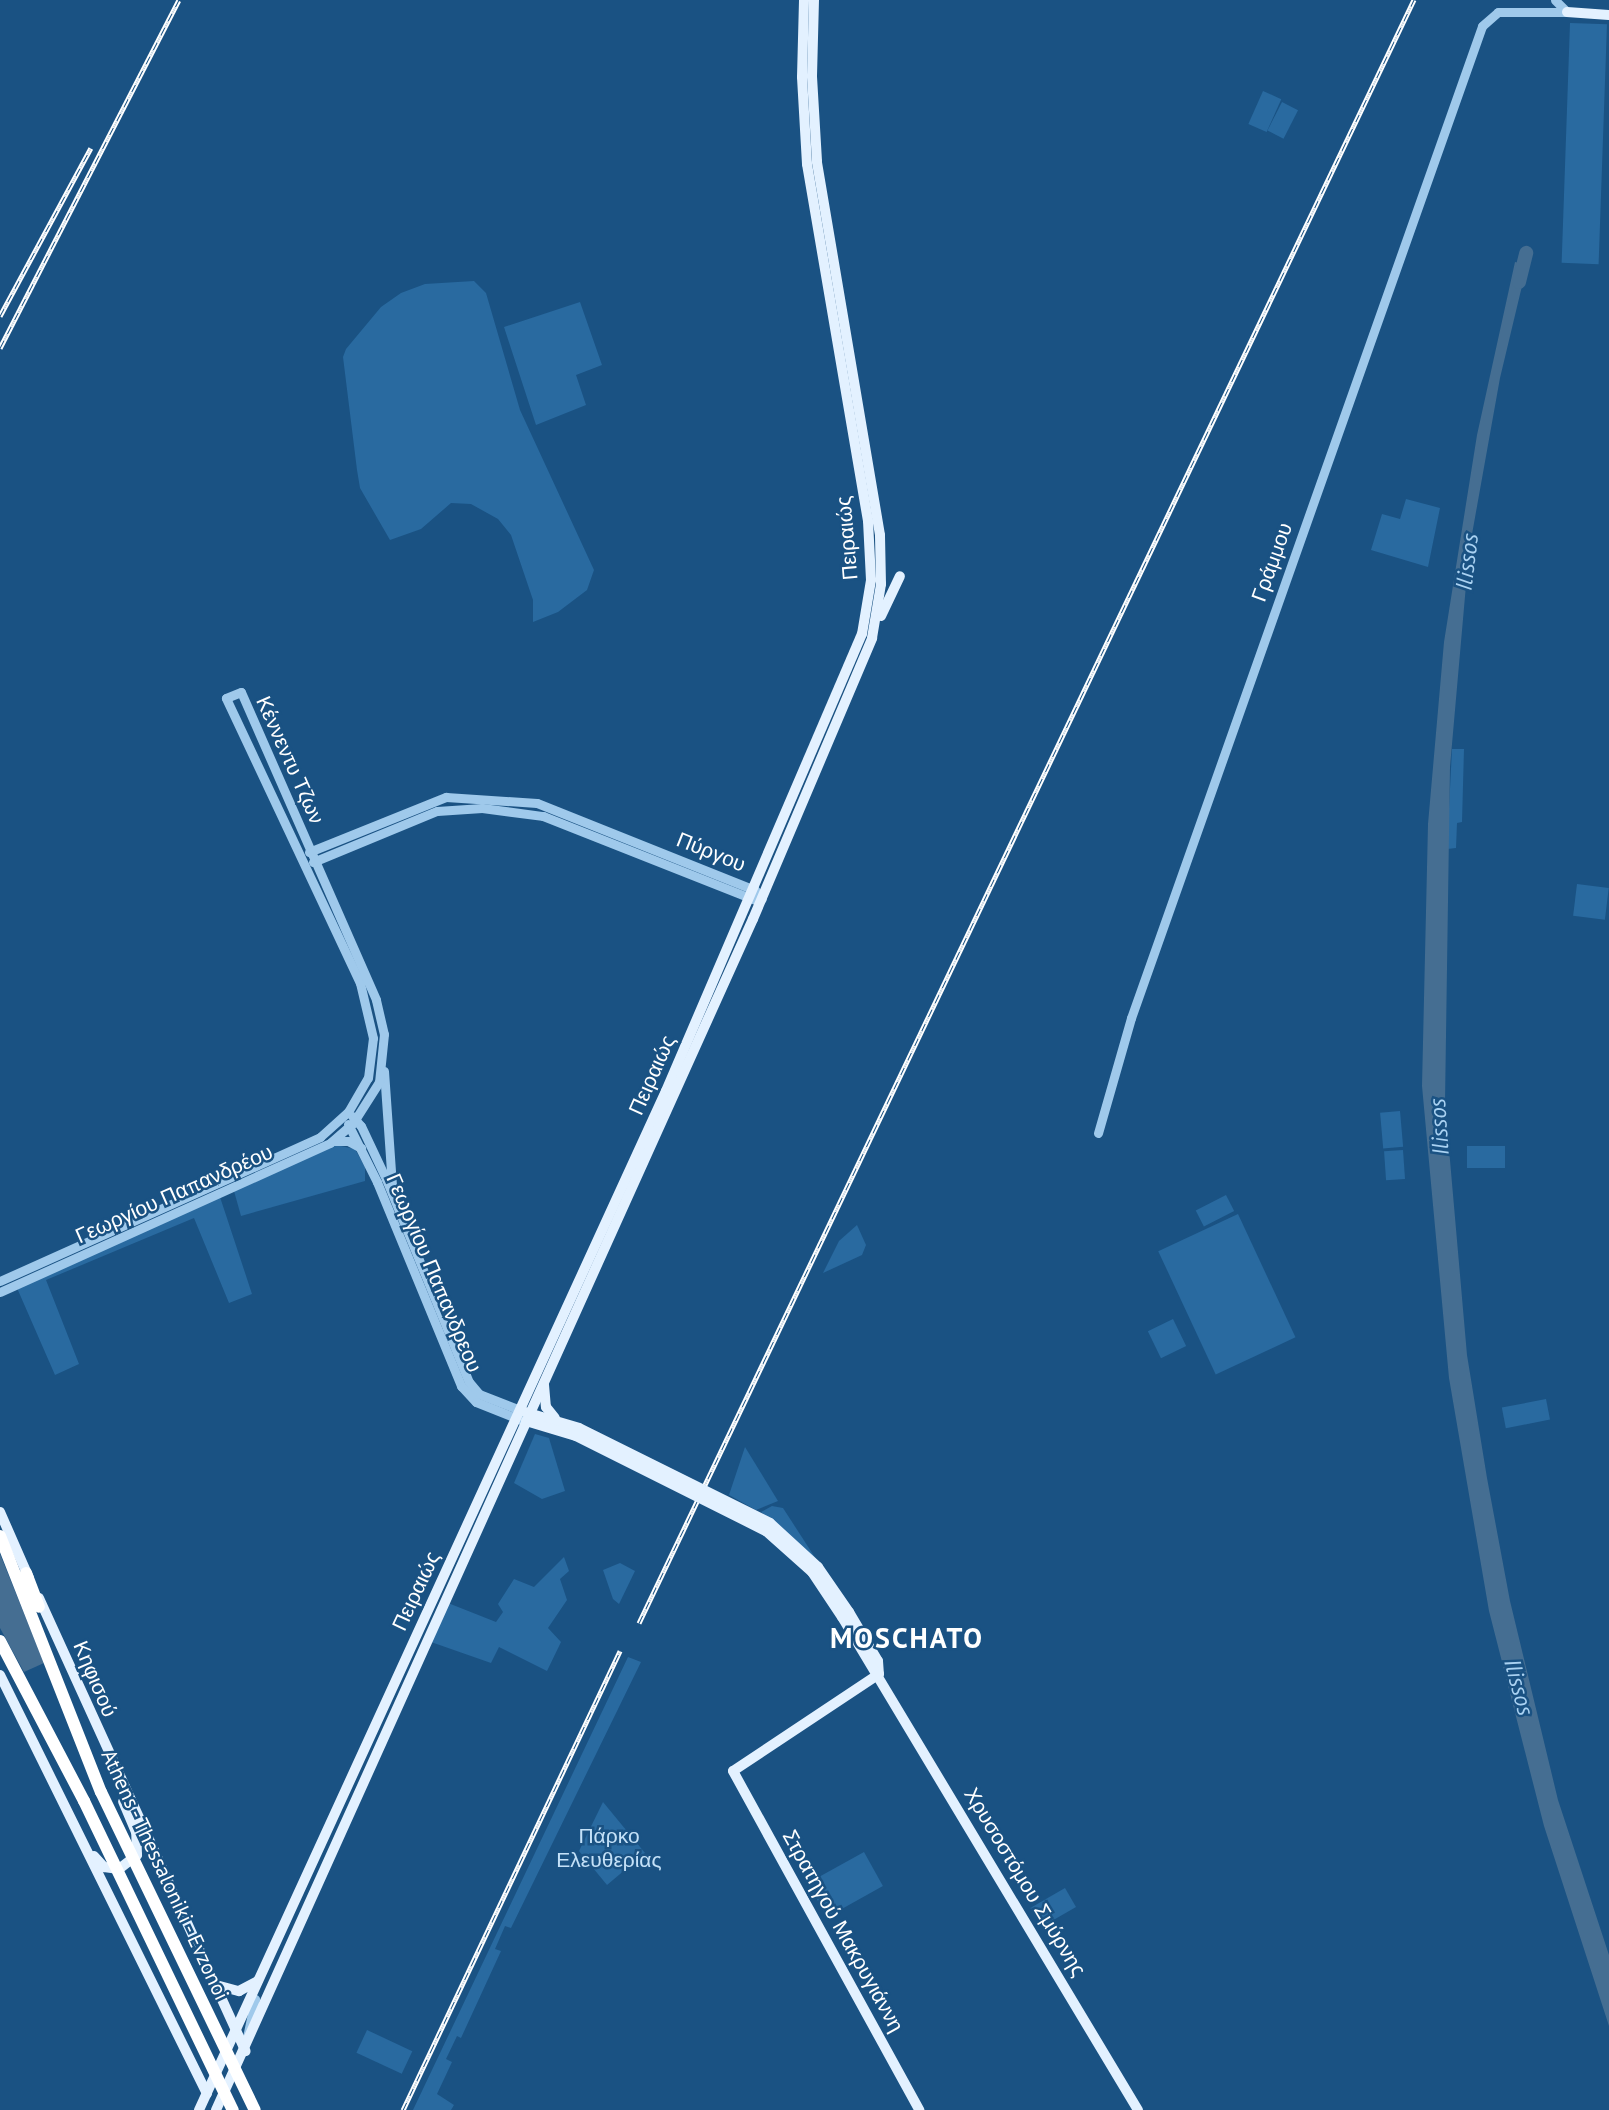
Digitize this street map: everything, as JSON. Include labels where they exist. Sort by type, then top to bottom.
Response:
[{"type":"highway","name":"Athens - Thessaloniki - Evzonoi","points":[[0,1536],[53,1661],[101,1792],[255,2110]]},
{"type":"highway","points":[[26,1573],[51,1640],[53,1661]]},
{"type":"highway","name":"Athens - Thessaloniki - Evzonoi","points":[[0,1641],[61,1750],[233,2110]]},
{"type":"main road","name":"Πειραιώς","points":[[200,2110],[523,1416],[544,1383],[756,896],[853,663],[871,580],[868,521],[807,163],[802,77],[804,0]]},
{"type":"main road","name":"Πειραιώς","points":[[216,2110],[245,2051],[308,1899],[872,638],[881,584],[880,535],[817,161],[812,76],[814,0]]},
{"type":"main road","points":[[1567,12],[1609,15]]},
{"type":"main road","points":[[872,638],[900,576]]},
{"type":"main road","points":[[544,1383],[546,1407],[557,1419]]},
{"type":"main road","name":"Χρυσοστόμου Σμύρνης","points":[[523,1416],[557,1419],[578,1432],[770,1523],[818,1567],[846,1615],[878,1661],[878,1674],[1138,2110]]},
{"type":"main road","name":"Χρυσοστόμου Σμύρνης","points":[[523,1416],[578,1432]]},
{"type":"main road","name":"Κηφισού","points":[[0,1512],[103,1747],[245,2051]]},
{"type":"main road","name":"Στρατηγού Μακρυγιάννη","points":[[878,1674],[733,1771],[919,2110]]},
{"type":"main road","points":[[0,1675],[207,2094]]},
{"type":"main road","points":[[73,1820],[104,1867],[125,1867],[136,1856],[136,1832],[103,1747]]},
{"type":"main road","points":[[216,1985],[239,1991],[258,1981]]},
{"type":"street","points":[[1555,0],[1567,12]]},
{"type":"street","name":"Γράμμου","points":[[1098,1133],[1131,1018],[1482,26],[1498,12],[1567,12]]},
{"type":"street","name":"Κέννεντυ Τζων","points":[[345,1115],[372,1064],[372,1026],[360,983],[226,698],[241,692],[376,1000],[384,1034],[383,1066],[374,1092],[353,1123]]},
{"type":"street","name":"Πύργου","points":[[303,860],[312,850],[434,801],[467,796],[546,806],[756,896]]},
{"type":"street","name":"Πύργου","points":[[303,860],[316,861],[437,811],[482,808],[543,816],[756,896]]},
{"type":"street","points":[[383,1066],[392,1195]]},
{"type":"street","name":"Γεωργίου Παπανδρεου","points":[[345,1115],[353,1123],[392,1195],[469,1382],[483,1396],[523,1416]]},
{"type":"street","name":"Γεωργίου Παπανδρέου","points":[[0,1281],[304,1145],[345,1115]]},
{"type":"street","name":"Γεωργίου Παπανδρεου","points":[[353,1123],[461,1386],[476,1402],[523,1416]]},
{"type":"street","name":"Γεωργίου Παπανδρέου","points":[[0,1292],[333,1141],[353,1123]]},
{"type":"street","points":[[333,1141],[348,1141],[364,1150]]},
{"type":"street","points":[[245,2051],[258,1981]]},
{"type":"green space","points":[[1570,23],[1607,24],[1599,264],[1562,263]]},
{"type":"green space","points":[[1263,91],[1281,99],[1267,132],[1248,124]]},
{"type":"green space","points":[[1282,102],[1298,110],[1284,139],[1267,131]]},
{"type":"green space","points":[[474,281],[486,293],[520,410],[594,570],[587,590],[558,612],[533,622],[533,600],[511,535],[498,519],[471,504],[451,503],[421,529],[390,540],[360,488],[343,357],[346,349],[381,307],[401,293],[425,284]]},
{"type":"green space","points":[[580,302],[602,365],[576,375],[586,405],[536,425],[504,327]]},
{"type":"green space","points":[[1406,499],[1440,508],[1428,567],[1371,550],[1382,514],[1400,519]]},
{"type":"green space","points":[[1452,749],[1464,749],[1462,822],[1457,823],[1456,848],[1447,849]]},
{"type":"green space","points":[[1577,884],[1609,888],[1605,920],[1573,916]]},
{"type":"green space","points":[[1400,1111],[1403,1147],[1383,1149],[1380,1113]]},
{"type":"green space","points":[[336,1145],[355,1149],[365,1167],[365,1181],[241,1216],[234,1191]]},
{"type":"green space","points":[[1467,1146],[1505,1146],[1505,1168],[1467,1168]]},
{"type":"green space","points":[[1403,1150],[1405,1179],[1386,1180],[1384,1151]]},
{"type":"green space","points":[[1226,1195],[1234,1211],[1204,1226],[1196,1210]]},
{"type":"green space","points":[[220,1197],[252,1294],[229,1303],[194,1218],[46,1280],[79,1364],[55,1375],[17,1288]]},
{"type":"green space","points":[[1238,1214],[1295,1337],[1216,1374],[1158,1251]]},
{"type":"green space","points":[[857,1225],[866,1245],[862,1255],[823,1273],[839,1241]]},
{"type":"green space","points":[[1173,1319],[1186,1346],[1161,1358],[1148,1331]]},
{"type":"green space","points":[[1546,1399],[1550,1420],[1506,1428],[1502,1408]]},
{"type":"green space","points":[[535,1434],[549,1438],[565,1491],[542,1499],[514,1483]]},
{"type":"green space","points":[[745,1447],[778,1501],[756,1510],[729,1495]]},
{"type":"green space","points":[[772,1506],[783,1508],[816,1559],[761,1512]]},
{"type":"green space","points":[[564,1557],[569,1571],[560,1579],[567,1600],[548,1628],[561,1642],[547,1671],[499,1647],[491,1663],[431,1642],[448,1603],[496,1622],[503,1612],[498,1604],[514,1579],[534,1587]]},
{"type":"green space","points":[[620,1563],[635,1571],[619,1604],[613,1599],[603,1570]]},
{"type":"green space","points":[[628,1657],[641,1662],[511,1928],[505,1926],[495,1949],[501,1951],[461,2038],[457,2036],[446,2059],[452,2062],[437,2094],[454,2105],[451,2110],[413,2110]]},
{"type":"green space","name":"Πάρκο Ελευθερίας","points":[[603,1802],[645,1853],[607,1885],[579,1851]]},
{"type":"green space","points":[[864,1852],[883,1886],[827,1917],[808,1883]]},
{"type":"green space","points":[[1065,1888],[1076,1907],[1041,1927],[1030,1908]]},
{"type":"green space","points":[[367,2030],[412,2051],[402,2074],[356,2053]]},
{"type":"water","points":[[1515,262],[1527,265],[1500,378],[1469,551],[1450,767],[1445,1103],[1467,1355],[1487,1478],[1510,1601],[1558,1800],[1609,1955],[1609,2026],[1544,1826],[1489,1611],[1449,1378],[1422,1086],[1428,824],[1444,642],[1477,435]]},
{"type":"water","points":[[0,1554],[44,1663],[24,1672],[0,1628]]},
{"type":"waterway","name":"Ilissos","points":[[1519,282],[1526,253]]},
{"type":"railway","points":[[0,348],[179,0]]},
{"type":"railway","points":[[639,1623],[1414,0]]},
{"type":"railway","points":[[0,316],[91,148]]},
{"type":"railway","points":[[403,2110],[620,1651]]},
{"type":"district","name":"MOSCHATO","points":[[907,1638]]}]
